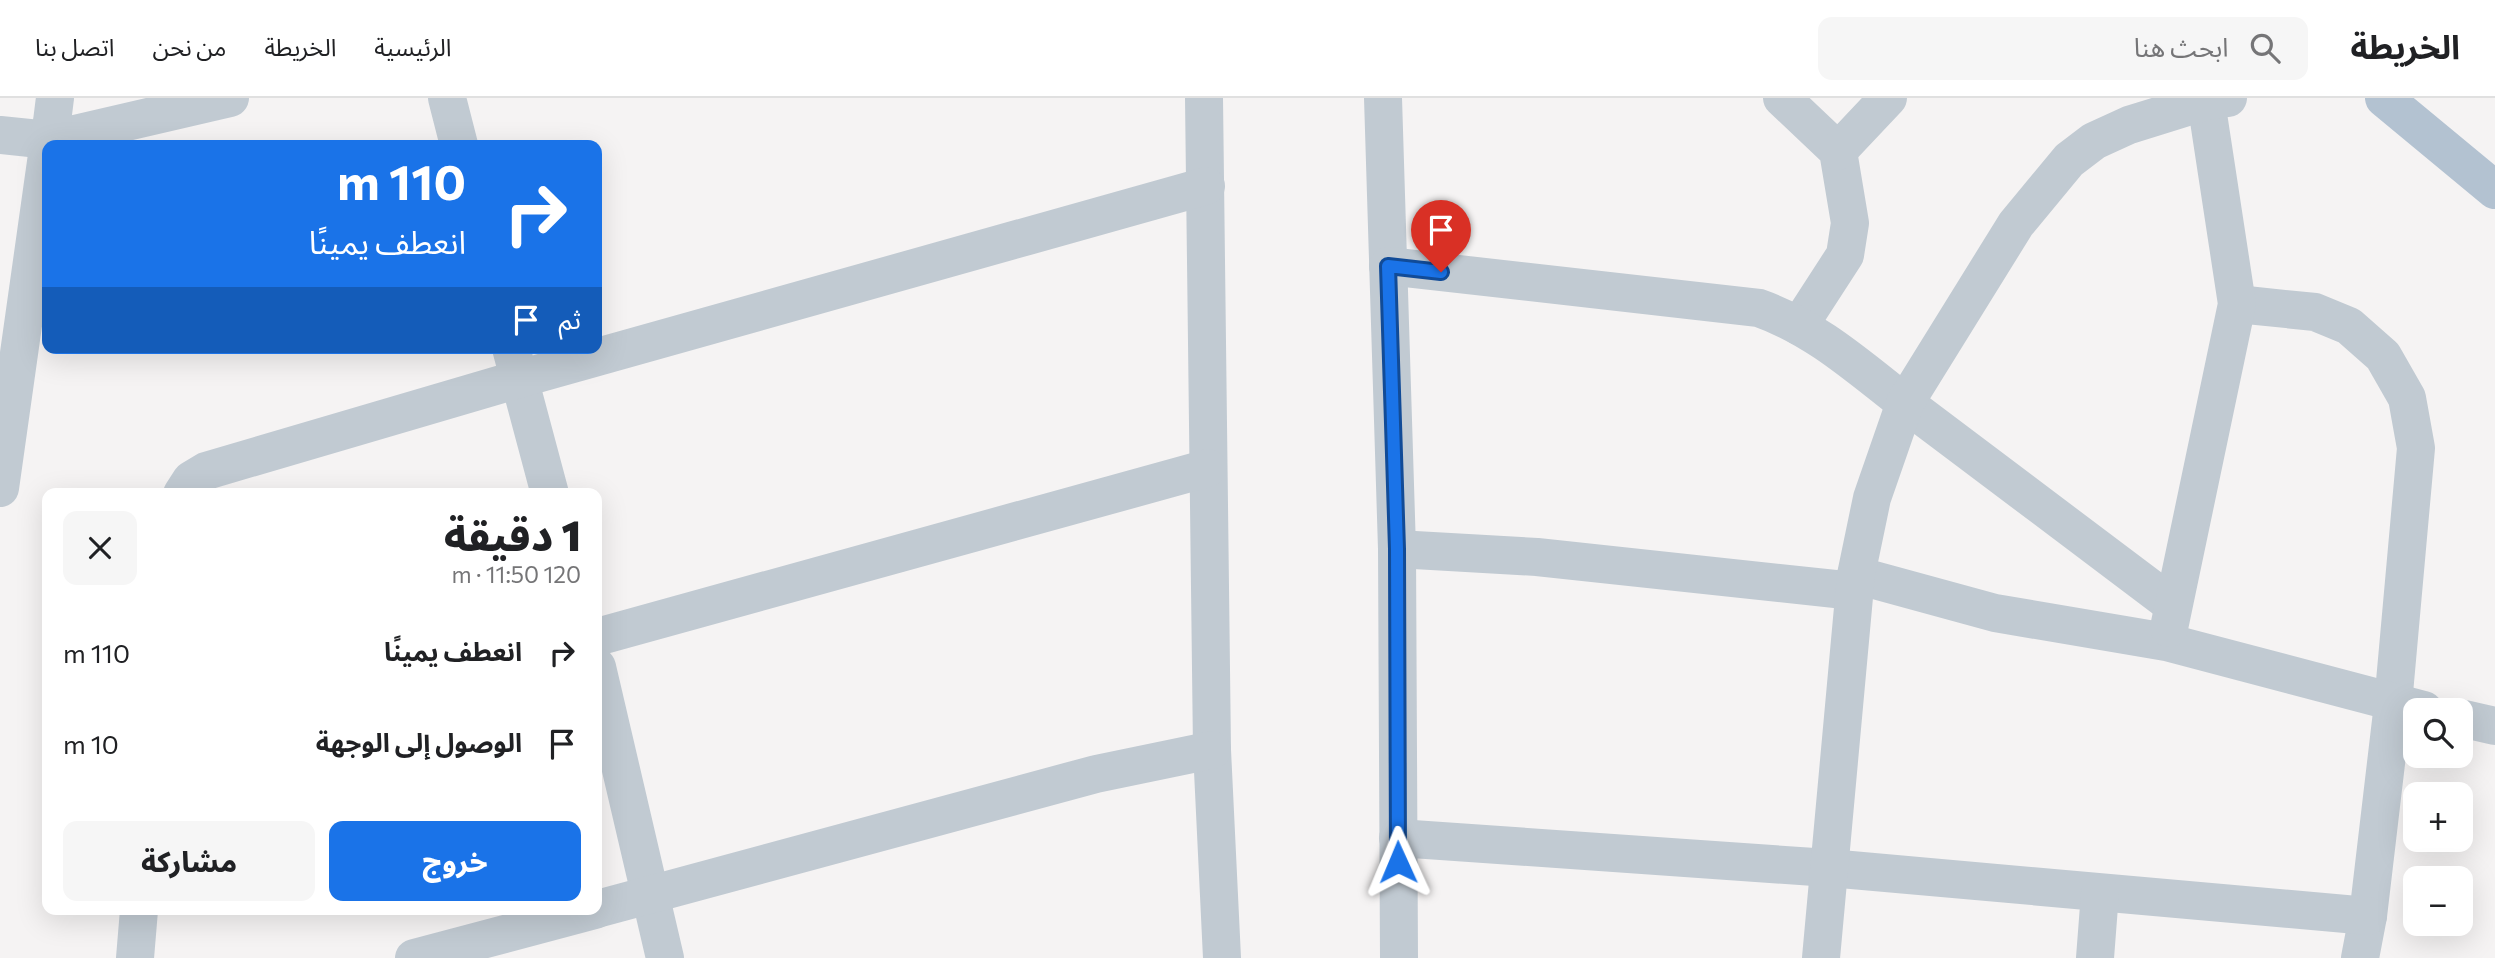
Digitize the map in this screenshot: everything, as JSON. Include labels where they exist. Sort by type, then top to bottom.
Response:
[{"type":"main road","points":[[2384,98],[2495,190]]},
{"type":"street","points":[[49,140],[55,98]]},
{"type":"street","points":[[447,98],[458,140]]},
{"type":"street","points":[[1204,98],[1212,750],[1222,958]]},
{"type":"street","points":[[1383,98],[1397,549],[1399,958]]},
{"type":"street","points":[[1782,98],[1838,150],[1850,223],[1845,256],[1799,326]]},
{"type":"street","points":[[1838,150],[1888,98]]},
{"type":"street","points":[[74,140],[224,99]]},
{"type":"street","points":[[1821,958],[1855,583],[1872,498],[1905,403],[2016,224],[2069,160],[2094,141],[2129,125],[2217,99],[2237,304],[2166,642]]},
{"type":"street","points":[[0,135],[42,146]]},
{"type":"street","points":[[602,341],[1206,186]]},
{"type":"street","points":[[0,488],[42,190]]},
{"type":"street","points":[[1388,266],[1759,308],[1821,337],[2174,605]]},
{"type":"street","points":[[2237,304],[2315,312],[2349,326],[2383,356],[2407,398],[2416,448],[2409,698]]},
{"type":"street","points":[[186,488],[191,480],[206,471],[515,363],[550,354]]},
{"type":"street","points":[[515,363],[549,488]]},
{"type":"street","points":[[602,636],[1208,468]]},
{"type":"street","points":[[1397,549],[1537,557],[1855,583],[1995,612],[2166,642],[2403,705]]},
{"type":"street","points":[[602,689],[665,958]]},
{"type":"street","points":[[2473,721],[2495,726]]},
{"type":"street","points":[[2360,958],[2403,738]]},
{"type":"street","points":[[602,908],[1096,774],[1212,750]]},
{"type":"street","points":[[1398,838],[1829,868],[2368,916]]},
{"type":"street","points":[[2095,958],[2100,892]]},
{"type":"street","points":[[135,958],[139,915]]},
{"type":"street","points":[[414,958],[577,915]]},
{"type":"route","points":[[1398,862],[1397,549],[1388,266],[1441,272]]}]
